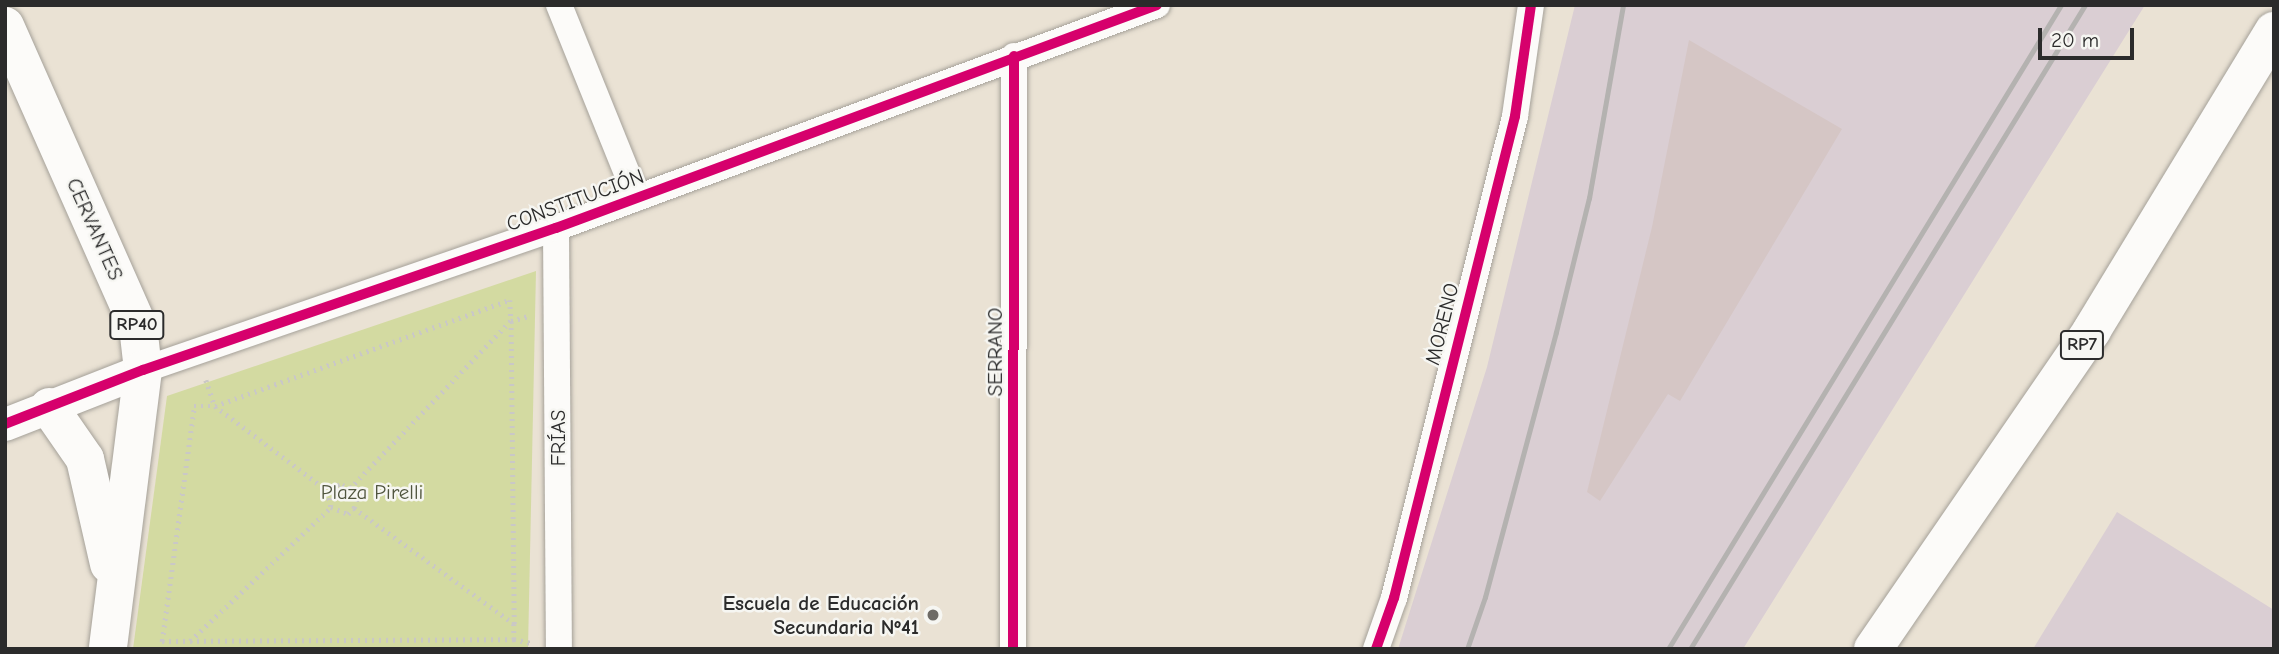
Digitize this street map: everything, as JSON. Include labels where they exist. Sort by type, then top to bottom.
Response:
[{"type":"main road","name":"CERVANTES","points":[[5,26],[138,326],[143,370],[108,649]]},
{"type":"main road","name":"RP7","points":[[1873,649],[2092,330],[2274,31]]},
{"type":"main road","points":[[49,407],[85,459],[115,590]]},
{"type":"street","points":[[559,5],[638,198]]},
{"type":"street","name":"CONSTITUCIÓN","points":[[5,424],[143,370],[638,198],[1014,56],[1101,14],[1157,5]]},
{"type":"street","name":"MORENO","points":[[1376,649],[1394,598],[1515,116],[1531,5]]},
{"type":"street","name":"SERRANO","points":[[1013,649],[1014,56]]},
{"type":"street","name":"FRÍAS","points":[[548,646],[557,307],[556,228]]},
{"type":"path","points":[[161,649],[194,407],[215,405],[510,300],[514,639]]},
{"type":"path","points":[[351,488],[511,321],[557,307]]},
{"type":"path","points":[[196,352],[215,405],[328,491],[331,507]]},
{"type":"path","points":[[328,491],[340,485],[351,488],[358,494],[354,508],[348,514],[331,507]]},
{"type":"path","points":[[190,641],[331,507]]},
{"type":"path","points":[[354,508],[514,624]]},
{"type":"path","points":[[162,641],[514,639],[548,646]]},
{"type":"shaded area","points":[[1575,5],[2145,5],[1743,649],[1398,649],[1487,367]]},
{"type":"shaded area","points":[[2117,512],[2274,610],[2274,649],[2033,649]]},
{"type":"green space","name":"Plaza Pirelli","points":[[536,271],[528,649],[133,649],[167,396]]},
{"type":"building","points":[[1689,40],[1842,129],[1680,401],[1668,394],[1600,501],[1587,492],[1652,227]]},
{"type":"railway","points":[[1467,649],[1485,597],[1589,198],[1623,5]]},
{"type":"railway","points":[[1668,649],[2061,5]]},
{"type":"railway","points":[[1690,649],[2085,5]]},
{"type":"cycle path","points":[[5,424],[143,370],[556,228],[1157,5]]},
{"type":"cycle path","points":[[1376,649],[1394,598],[1515,116],[1531,5]]},
{"type":"cycle path","points":[[1013,649],[1014,56]]},
{"type":"place","name":"Escuela de Educación Secundaria Nº41","points":[[933,615]]}]
